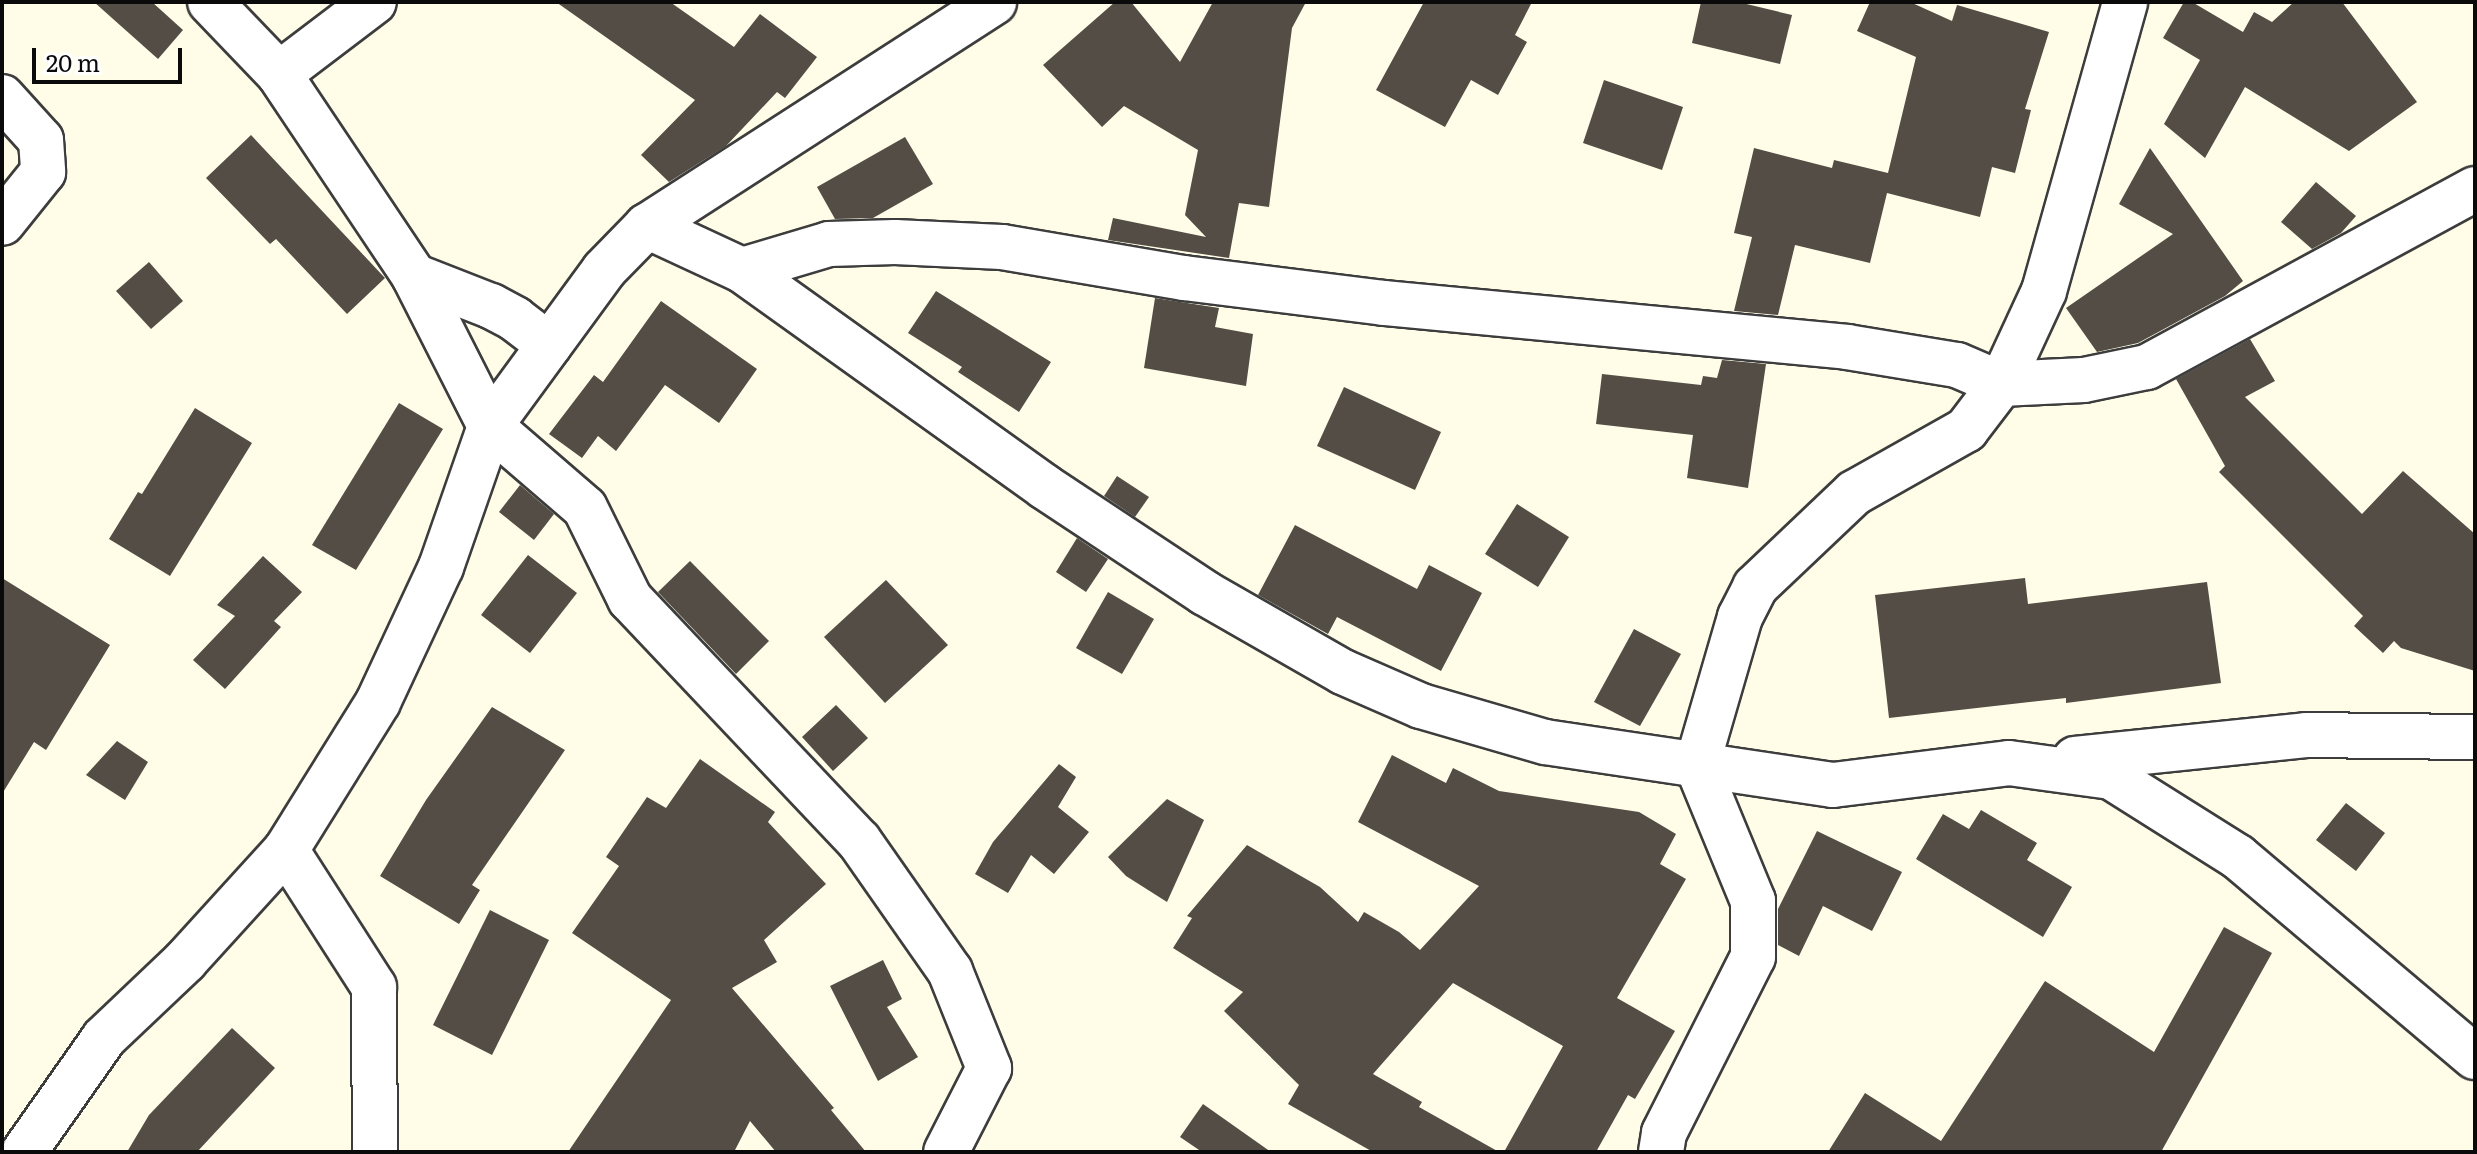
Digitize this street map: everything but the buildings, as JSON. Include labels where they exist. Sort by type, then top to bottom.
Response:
[{"type":"street","points":[[210,2],[279,74],[414,276],[490,426],[585,508],[630,599],[859,841],[950,971],[989,1068],[946,1152]]},
{"type":"street","points":[[279,74],[374,2]]},
{"type":"street","points":[[24,1152],[104,1038],[185,961],[286,850],[378,702],[441,567],[490,426],[604,270],[647,226],[994,2]]},
{"type":"street","points":[[1661,1152],[1664,1133],[1753,957],[1753,901],[1697,765],[1740,617],[1755,587],[1854,493],[1966,430],[2001,384],[2044,291],[2125,2]]},
{"type":"street","points":[[2,97],[41,140],[43,172],[2,223]]},
{"type":"street","points":[[742,270],[829,244],[895,242],[1002,247],[1184,278],[1384,303],[1847,347],[1957,365],[2001,384],[2084,380],[2147,367],[2475,189]]},
{"type":"street","points":[[647,226],[742,270],[1045,487],[1205,593],[1343,672],[1421,706],[1545,742],[1833,785],[2009,763],[2142,755],[2306,735],[2475,737]]},
{"type":"street","points":[[414,276],[491,306],[515,319],[549,345]]},
{"type":"street","points":[[2009,763],[2111,777],[2238,857],[2475,1057]]},
{"type":"street","points":[[286,850],[374,987],[375,1152]]}]
